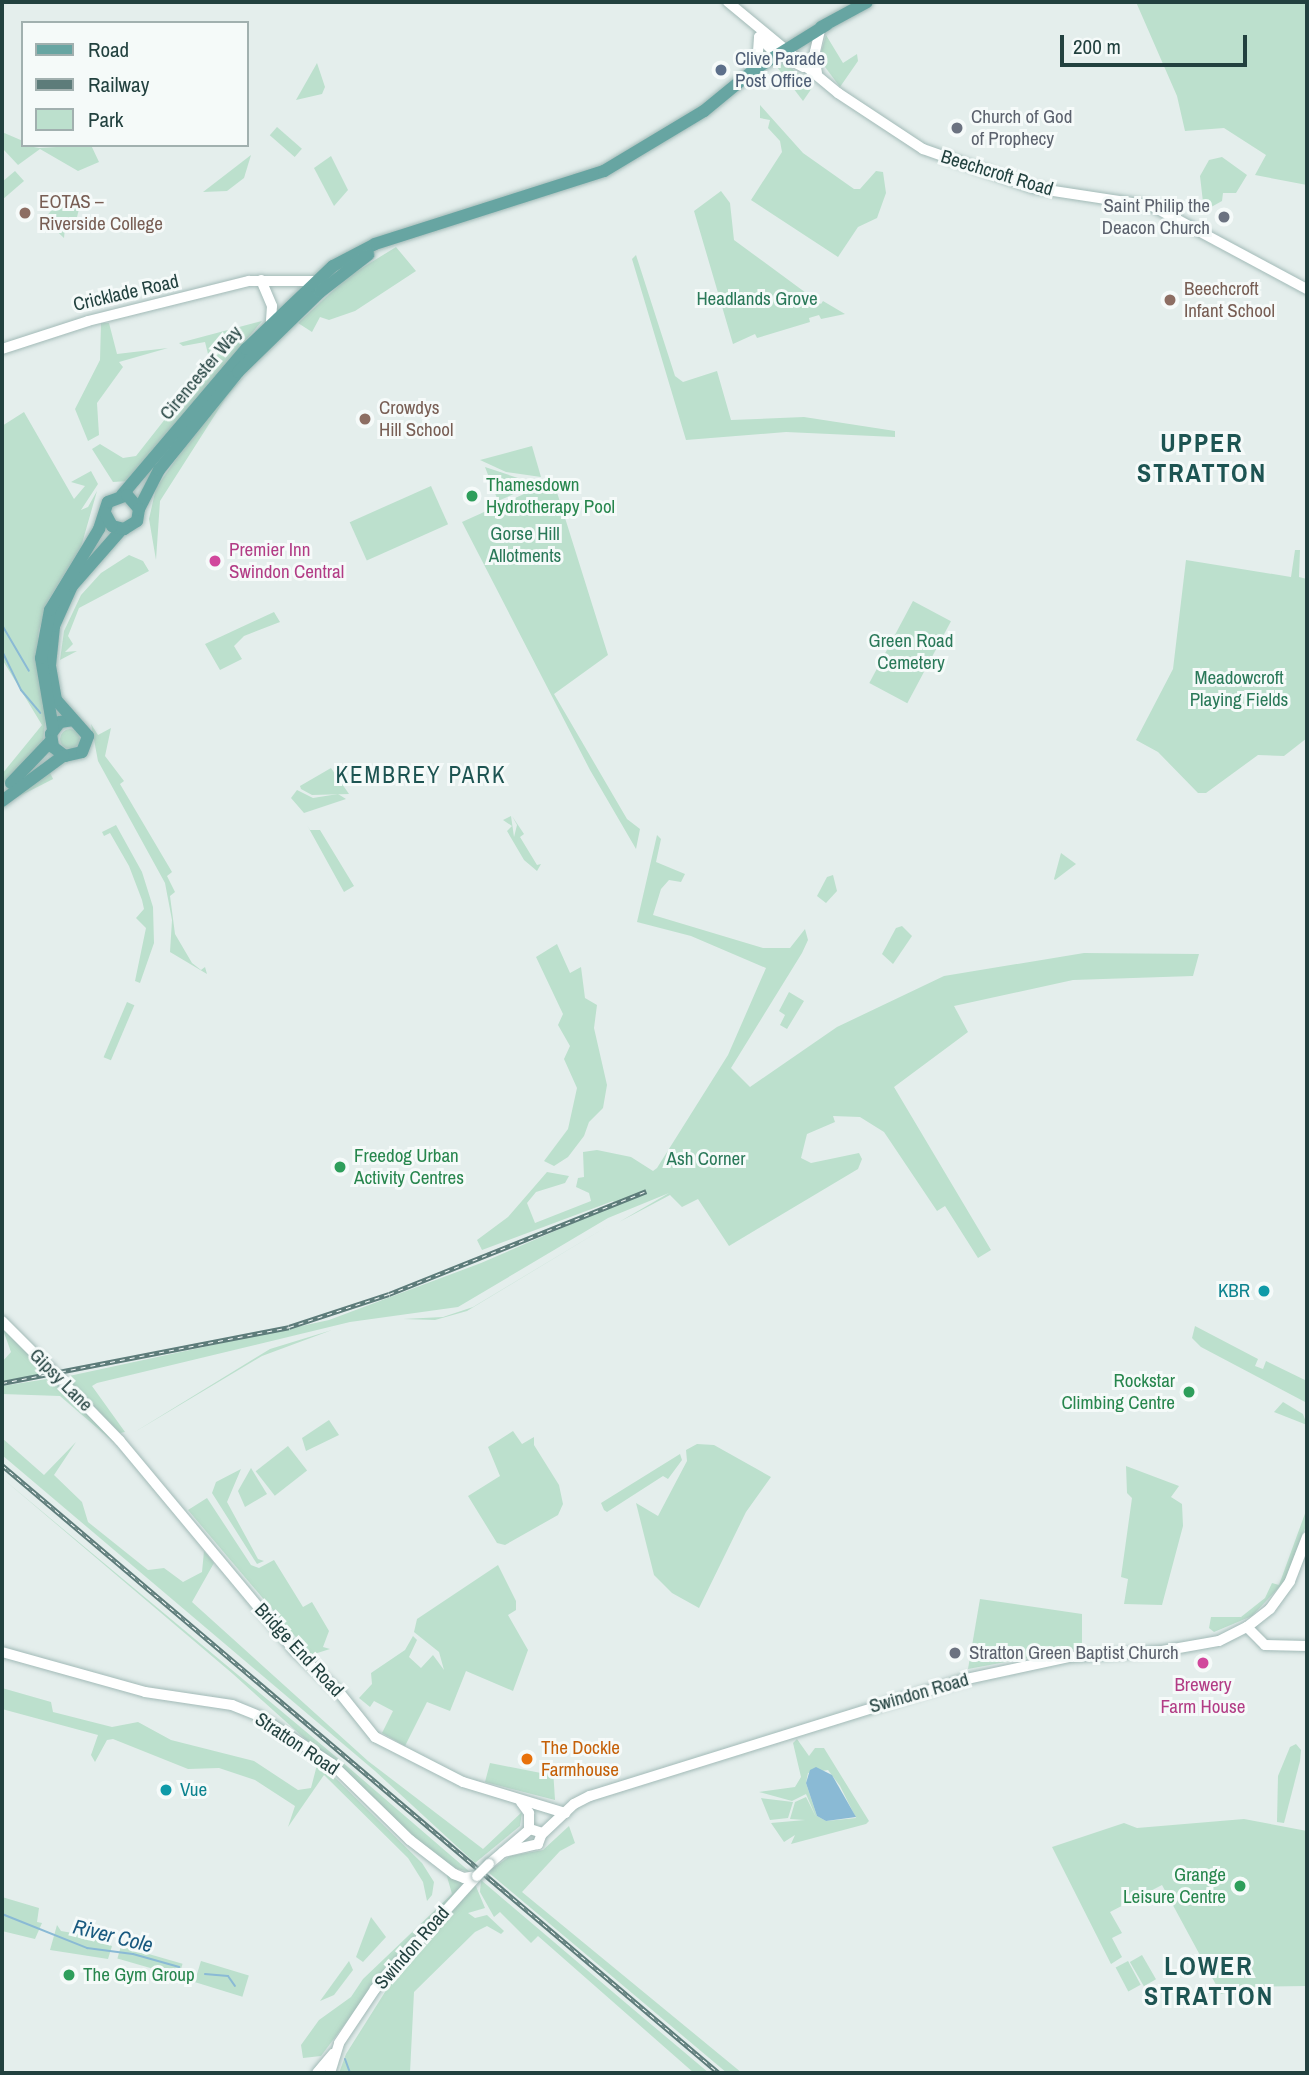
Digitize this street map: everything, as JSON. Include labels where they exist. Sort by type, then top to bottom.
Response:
[{"type":"main road","points":[[728,2],[782,51]]},
{"type":"main road","points":[[314,281],[358,251],[587,173],[599,173],[607,160],[652,141],[696,113],[711,96],[721,94],[782,51],[867,2]]},
{"type":"main road","points":[[753,27],[759,37],[782,51]]},
{"type":"main road","points":[[816,74],[814,56],[823,28]]},
{"type":"main road","points":[[756,68],[759,37]]},
{"type":"main road","name":"Beechcroft Road","points":[[782,51],[883,125],[932,153],[1034,188],[1148,205],[1307,289]]},
{"type":"main road","name":"Cirencester Way","points":[[139,509],[152,480],[201,414],[309,302],[382,244]]},
{"type":"main road","name":"Cricklade Road","points":[[2,349],[88,321],[261,280],[287,278],[314,281]]},
{"type":"main road","points":[[261,280],[272,306],[271,322]]},
{"type":"main road","name":"Cirencester Way","points":[[122,495],[271,322],[314,281]]},
{"type":"main road","points":[[2,801],[63,756],[77,755],[87,745],[85,728],[59,708],[53,691],[52,632],[72,586],[122,529],[134,525],[139,509],[131,497],[122,495],[108,502],[105,513],[59,591],[45,625],[42,675],[52,735],[63,756]]},
{"type":"main road","points":[[105,513],[112,526],[122,529]]},
{"type":"main road","points":[[2,790],[52,735],[72,720]]},
{"type":"main road","name":"Gipsy Lane","points":[[2,1321],[120,1441]]},
{"type":"main road","name":"Bridge End Road","points":[[120,1441],[295,1651],[339,1692],[375,1737],[441,1773],[525,1804],[565,1813]]},
{"type":"main road","points":[[1307,1537],[1285,1590],[1247,1628],[1265,1645],[1307,1646]]},
{"type":"main road","name":"Swindon Road","points":[[317,2073],[387,1974],[477,1876],[503,1852],[594,1795],[961,1680],[1069,1657],[1186,1648],[1219,1641],[1247,1628]]},
{"type":"main road","name":"Stratton Road","points":[[2,1652],[145,1692],[252,1712],[332,1765],[410,1840],[457,1876],[477,1876]]},
{"type":"main road","points":[[525,1804],[537,1814],[535,1831]]},
{"type":"main road","name":"Swindon Road","points":[[503,1852],[533,1845],[527,1840],[535,1831]]},
{"type":"main road","name":"Swindon Road","points":[[330,2073],[333,2054]]},
{"type":"green space","points":[[1136,2],[1307,2],[1307,185],[1255,175],[1266,155],[1224,128],[1185,131],[1177,96]]},
{"type":"green space","points":[[826,35],[843,63],[857,54],[858,61],[840,87],[819,59]]},
{"type":"green space","points":[[317,63],[325,87],[322,94],[296,100]]},
{"type":"green space","points":[[784,63],[814,85],[803,101],[777,67]]},
{"type":"green space","points":[[760,105],[803,153],[854,189],[860,189],[876,171],[883,172],[886,193],[877,218],[858,227],[838,257],[751,200],[782,152],[780,141],[768,128],[770,120],[760,118]]},
{"type":"green space","points":[[277,127],[302,149],[295,157],[270,135]]},
{"type":"green space","points":[[2,132],[21,140],[21,147],[92,147],[99,162],[78,171],[40,149],[18,165],[3,149]]},
{"type":"green space","points":[[251,155],[244,178],[227,191],[203,192]]},
{"type":"green space","points":[[331,156],[348,190],[334,206],[314,168]]},
{"type":"green space","points":[[1222,157],[1247,175],[1236,193],[1223,193],[1222,201],[1204,211],[1200,176],[1209,160]]},
{"type":"green space","points":[[15,171],[24,181],[2,200],[2,182]]},
{"type":"green space","name":"Headlands Grove","points":[[721,191],[730,203],[734,240],[821,304],[823,301],[845,314],[821,319],[819,315],[809,318],[810,322],[757,338],[755,334],[733,344],[694,211]]},
{"type":"green space","points":[[62,198],[68,209],[76,204],[79,209],[77,217],[66,218],[64,238],[44,219]]},
{"type":"green space","points":[[396,247],[416,271],[355,311],[329,320],[320,317],[312,332],[298,323],[349,276]]},
{"type":"green space","points":[[636,255],[675,376],[683,382],[717,371],[731,420],[804,417],[895,431],[895,437],[786,432],[686,440],[632,259]]},
{"type":"green space","points":[[262,321],[129,481],[113,482],[92,449],[100,444],[123,458],[136,456],[210,362],[205,342],[183,346],[179,343]]},
{"type":"green space","points":[[101,323],[109,323],[117,354],[168,348],[119,362],[123,367],[97,403],[99,435],[88,441],[75,409],[100,360]]},
{"type":"green space","points":[[245,376],[227,396],[160,501],[156,560],[149,519],[156,488],[190,439],[226,395]]},
{"type":"green space","points":[[24,412],[74,499],[85,486],[71,482],[91,471],[98,484],[81,510],[88,507],[97,491],[81,547],[48,601],[39,630],[36,658],[46,714],[43,742],[2,785],[2,774],[42,725],[2,659],[2,426]]},
{"type":"green space","points":[[532,446],[541,477],[506,472],[480,460]]},
{"type":"green space","points":[[485,467],[521,479],[541,482],[498,501]]},
{"type":"green space","name":"Gorse Hill Allotments","points":[[546,484],[555,486],[608,655],[554,694],[627,819],[640,829],[636,849],[590,770],[462,522]]},
{"type":"green space","points":[[431,486],[448,524],[367,561],[350,522]]},
{"type":"green space","name":"Meadowcroft Playing Fields","points":[[1295,550],[1300,550],[1299,577],[1307,579],[1307,738],[1284,756],[1258,755],[1206,793],[1198,793],[1158,752],[1136,740],[1173,669],[1186,560],[1291,577]]},
{"type":"green space","points":[[129,555],[143,561],[149,571],[79,608],[68,636],[73,644],[65,652],[77,651],[60,660],[64,631],[81,595],[101,573]]},
{"type":"green space","name":"Green Road Cemetery","points":[[913,601],[951,621],[907,703],[869,683]]},
{"type":"green space","points":[[274,612],[280,622],[244,636],[234,646],[242,659],[220,670],[205,644]]},
{"type":"green space","points":[[91,724],[98,735],[111,728],[105,756],[124,781],[120,784],[172,872],[167,876],[175,892],[170,896],[175,934],[192,963],[201,970],[205,967],[207,974],[170,952],[172,920],[165,883],[98,761]]},
{"type":"green space","points":[[70,729],[77,732],[80,739],[77,746],[70,749],[63,746],[60,739],[63,732]]},
{"type":"green space","points":[[331,768],[349,794],[312,795],[301,789],[300,786]]},
{"type":"green space","points":[[49,771],[53,779],[2,805],[2,795]]},
{"type":"green space","points":[[297,790],[313,798],[338,794],[346,799],[304,813],[291,798]]},
{"type":"green space","points":[[511,816],[514,837],[517,825],[512,816],[524,834],[520,837],[537,865],[541,864],[537,871],[524,860],[507,831],[512,826],[503,820]]},
{"type":"green space","points":[[116,825],[142,872],[153,907],[154,943],[140,983],[135,981],[146,928],[136,918],[144,909],[129,866],[110,833],[104,836],[102,832]]},
{"type":"green space","points":[[307,825],[310,830],[320,830],[354,886],[344,892]]},
{"type":"green space","name":"Ash Corner","points":[[657,835],[661,839],[656,862],[685,874],[681,882],[669,880],[661,889],[653,915],[763,948],[790,948],[805,929],[808,940],[802,953],[731,1068],[750,1087],[837,1027],[944,976],[1084,953],[1199,954],[1193,976],[1073,980],[954,1006],[968,1032],[894,1087],[991,1250],[978,1258],[945,1206],[937,1211],[884,1132],[860,1117],[833,1116],[835,1122],[807,1134],[801,1158],[811,1163],[859,1153],[862,1159],[858,1169],[729,1246],[698,1199],[682,1207],[670,1195],[619,1222],[669,1193],[608,1218],[458,1307],[350,1322],[97,1383],[92,1386],[125,1432],[120,1433],[69,1381],[69,1376],[329,1320],[481,1263],[615,1205],[613,1201],[482,1250],[477,1240],[508,1217],[547,1172],[569,1176],[565,1183],[536,1192],[527,1203],[535,1223],[591,1201],[589,1193],[576,1187],[578,1178],[584,1177],[583,1152],[597,1150],[631,1157],[653,1171],[657,1168],[728,1055],[766,968],[691,936],[637,922]]},
{"type":"green space","points":[[1061,853],[1076,864],[1055,880],[1054,879]]},
{"type":"green space","points":[[833,875],[837,891],[826,903],[817,896],[827,877]]},
{"type":"green space","points":[[902,926],[912,936],[893,964],[882,954],[896,928]]},
{"type":"green space","points":[[557,944],[570,973],[581,967],[585,998],[597,1005],[594,1028],[607,1085],[603,1108],[589,1122],[584,1136],[568,1157],[554,1166],[544,1161],[568,1129],[577,1088],[564,1059],[570,1046],[558,1025],[563,1014],[536,957]]},
{"type":"green space","points":[[789,992],[804,1001],[787,1029],[780,1025],[785,1015],[779,1011]]},
{"type":"green space","points":[[127,1002],[134,1005],[111,1060],[104,1057]]},
{"type":"green space","points":[[616,1221],[467,1311],[435,1320],[403,1319],[443,1317],[473,1307]]},
{"type":"green space","points":[[1195,1326],[1258,1359],[1255,1366],[1263,1369],[1266,1361],[1307,1381],[1307,1403],[1201,1347],[1192,1338]]},
{"type":"green space","points":[[2,1327],[49,1373],[2,1381],[2,1362],[11,1352]]},
{"type":"green space","points":[[332,1330],[262,1356],[133,1433],[270,1349]]},
{"type":"green space","points":[[47,1379],[50,1383],[55,1379],[117,1445],[60,1396],[2,1394],[2,1386]]},
{"type":"green space","points":[[1283,1402],[1303,1414],[1307,1425],[1274,1412]]},
{"type":"green space","points":[[329,1420],[339,1435],[306,1451],[302,1438]]},
{"type":"green space","points":[[513,1431],[522,1444],[534,1437],[534,1445],[559,1485],[563,1504],[558,1515],[505,1545],[497,1543],[468,1496],[500,1476],[488,1447]]},
{"type":"green space","points":[[2,1438],[44,1475],[76,1442],[54,1475],[82,1502],[88,1522],[148,1570],[164,1568],[183,1582],[202,1572],[204,1551],[214,1563],[192,1602],[368,1761],[483,1849],[522,1812],[520,1826],[475,1863],[375,1771],[2,1455]]},
{"type":"green space","points":[[697,1444],[714,1445],[771,1477],[746,1512],[699,1608],[672,1593],[654,1575],[636,1503],[658,1516],[687,1461],[686,1450]]},
{"type":"green space","points":[[288,1446],[307,1470],[275,1496],[256,1471]]},
{"type":"green space","points":[[680,1454],[682,1460],[668,1479],[663,1476],[607,1512],[604,1510],[601,1503]]},
{"type":"green space","points":[[1126,1466],[1179,1486],[1171,1497],[1182,1504],[1183,1526],[1162,1605],[1124,1604],[1128,1579],[1121,1577],[1132,1498],[1127,1493]]},
{"type":"green space","points":[[251,1468],[267,1494],[245,1507],[238,1491]]},
{"type":"green space","points":[[241,1469],[227,1502],[258,1559],[264,1561],[257,1564],[212,1493],[216,1482]]},
{"type":"green space","points":[[2,1478],[470,1872],[453,1868],[414,1837],[233,1674]]},
{"type":"green space","points":[[207,1498],[251,1565],[259,1568],[274,1560],[303,1607],[312,1602],[329,1631],[323,1647],[330,1649],[311,1655],[188,1510]]},
{"type":"green space","points":[[1307,1508],[1307,1523],[1285,1581],[1252,1616],[1214,1632],[1209,1628],[1211,1617],[1241,1617],[1265,1598],[1272,1583],[1279,1585]]},
{"type":"green space","points":[[498,1565],[516,1601],[516,1610],[508,1615],[528,1650],[513,1691],[466,1671],[450,1711],[427,1702],[405,1746],[382,1733],[393,1711],[374,1701],[370,1707],[359,1698],[372,1684],[371,1673],[405,1650],[413,1636],[417,1640],[409,1657],[421,1668],[433,1655],[444,1670],[439,1652],[414,1632],[417,1619]]},
{"type":"green space","points":[[980,1599],[1082,1614],[1082,1648],[968,1669]]},
{"type":"green space","points":[[2,1688],[51,1702],[53,1712],[112,1727],[138,1722],[171,1740],[254,1761],[298,1790],[311,1788],[318,1761],[422,1863],[434,1882],[432,1895],[427,1901],[423,1882],[408,1858],[324,1775],[288,1827],[295,1806],[255,1780],[219,1768],[188,1769],[113,1739],[107,1740],[95,1762],[91,1755],[98,1735],[2,1709]]},
{"type":"green space","points":[[797,1739],[809,1756],[815,1748],[824,1748],[869,1821],[866,1824],[791,1844],[795,1835],[784,1842],[771,1823],[805,1820],[790,1819],[795,1802],[806,1797],[816,1817],[806,1794],[792,1801],[759,1792],[795,1787],[801,1777],[793,1743]],"holes":[[[828,1770],[840,1786],[856,1818],[826,1821],[817,1816],[806,1783],[808,1773]]]},
{"type":"green space","points":[[1296,1744],[1301,1750],[1300,1761],[1284,1823],[1277,1822],[1278,1776],[1290,1747]]},
{"type":"green space","points":[[490,1763],[546,1774],[553,1769],[555,1800],[485,1782]]},
{"type":"green space","points":[[761,1798],[793,1802],[788,1818],[770,1820]]},
{"type":"green space","name":"Grange Leisure Centre","points":[[1244,1819],[1307,1831],[1307,1986],[1247,1987],[1221,1994],[1162,1885],[1110,1912],[1122,1933],[1112,1938],[1122,1957],[1111,1964],[1052,1847],[1124,1823],[1137,1828]]},
{"type":"green space","points":[[569,1826],[575,1843],[560,1851],[522,1892],[742,2073],[727,2073],[488,1872],[510,1856],[543,1850]]},
{"type":"green space","points":[[446,1873],[466,1883],[384,1972],[321,2056],[303,2058],[301,2045],[319,2020],[351,1997],[363,1979],[452,1894]]},
{"type":"green space","points":[[481,1880],[709,2073],[694,2073],[538,1936],[531,1943],[500,1912],[494,1917],[480,1892]]},
{"type":"green space","points":[[475,1884],[485,1908],[468,1913],[475,1918],[487,1915],[504,1931],[501,1934],[487,1926],[475,1932],[414,1992],[410,2073],[339,2073],[346,2054],[397,1973]]},
{"type":"green space","points":[[2,1897],[39,1908],[37,1922],[42,1923],[35,1939],[2,1931]]},
{"type":"green space","points":[[371,1917],[386,1937],[363,1962],[356,1957]]},
{"type":"green space","points":[[57,1925],[61,1931],[107,1939],[106,1944],[112,1946],[108,1959],[50,1950]]},
{"type":"green space","points":[[121,1946],[183,1964],[179,1976],[117,1958]]},
{"type":"green space","points":[[1142,1955],[1156,1979],[1144,1986],[1130,1962]]},
{"type":"green space","points":[[201,1961],[249,1976],[242,1997],[195,1982]]},
{"type":"green space","points":[[349,1961],[353,1970],[334,1995],[320,2001]]},
{"type":"green space","points":[[1128,1961],[1141,1985],[1128,1991],[1116,1968]]},
{"type":"water","points":[[816,1767],[832,1775],[856,1817],[826,1821],[817,1816],[806,1783],[810,1770]]},
{"type":"waterway","points":[[2,625],[29,671]]},
{"type":"waterway","points":[[2,651],[21,690],[40,713]]},
{"type":"waterway","name":"River Cole","points":[[2,1914],[87,1948],[133,1954],[179,1967]]},
{"type":"waterway","name":"River Cole","points":[[205,1974],[228,1976],[235,1986]]},
{"type":"waterway","name":"River Cole","points":[[345,2059],[350,2073]]},
{"type":"railway","points":[[2,1383],[289,1327],[389,1294],[646,1191]]},
{"type":"railway","points":[[2,1465],[719,2073]]},
{"type":"place","name":"Clive Parade Post Office","points":[[721,70]]},
{"type":"place","name":"Church of God of Prophecy","points":[[957,128]]},
{"type":"place","name":"EOTAS – Riverside College","points":[[25,213]]},
{"type":"place","name":"Saint Philip the Deacon Church","points":[[1224,217]]},
{"type":"place","name":"Beechcroft Infant School","points":[[1170,300]]},
{"type":"place","name":"Crowdys Hill School","points":[[365,419]]},
{"type":"place","name":"Thamesdown Hydrotherapy Pool","points":[[472,496]]},
{"type":"place","name":"Premier Inn Swindon Central","points":[[215,561]]},
{"type":"place","name":"Freedog Urban Activity Centres","points":[[340,1167]]},
{"type":"place","name":"KBR","points":[[1264,1291]]},
{"type":"place","name":"Rockstar Climbing Centre","points":[[1189,1392]]},
{"type":"place","name":"Stratton Green Baptist Church","points":[[955,1653]]},
{"type":"place","name":"Brewery Farm House","points":[[1203,1663]]},
{"type":"place","name":"The Dockle Farmhouse","points":[[527,1759]]},
{"type":"place","name":"Vue","points":[[166,1790]]},
{"type":"place","name":"Grange Leisure Centre","points":[[1240,1886]]},
{"type":"place","name":"The Gym Group","points":[[69,1975]]},
{"type":"district","name":"UPPER STRATTON","points":[[1202,458]]},
{"type":"district","name":"KEMBREY PARK","points":[[421,775]]},
{"type":"district","name":"LOWER STRATTON","points":[[1209,1980]]}]
